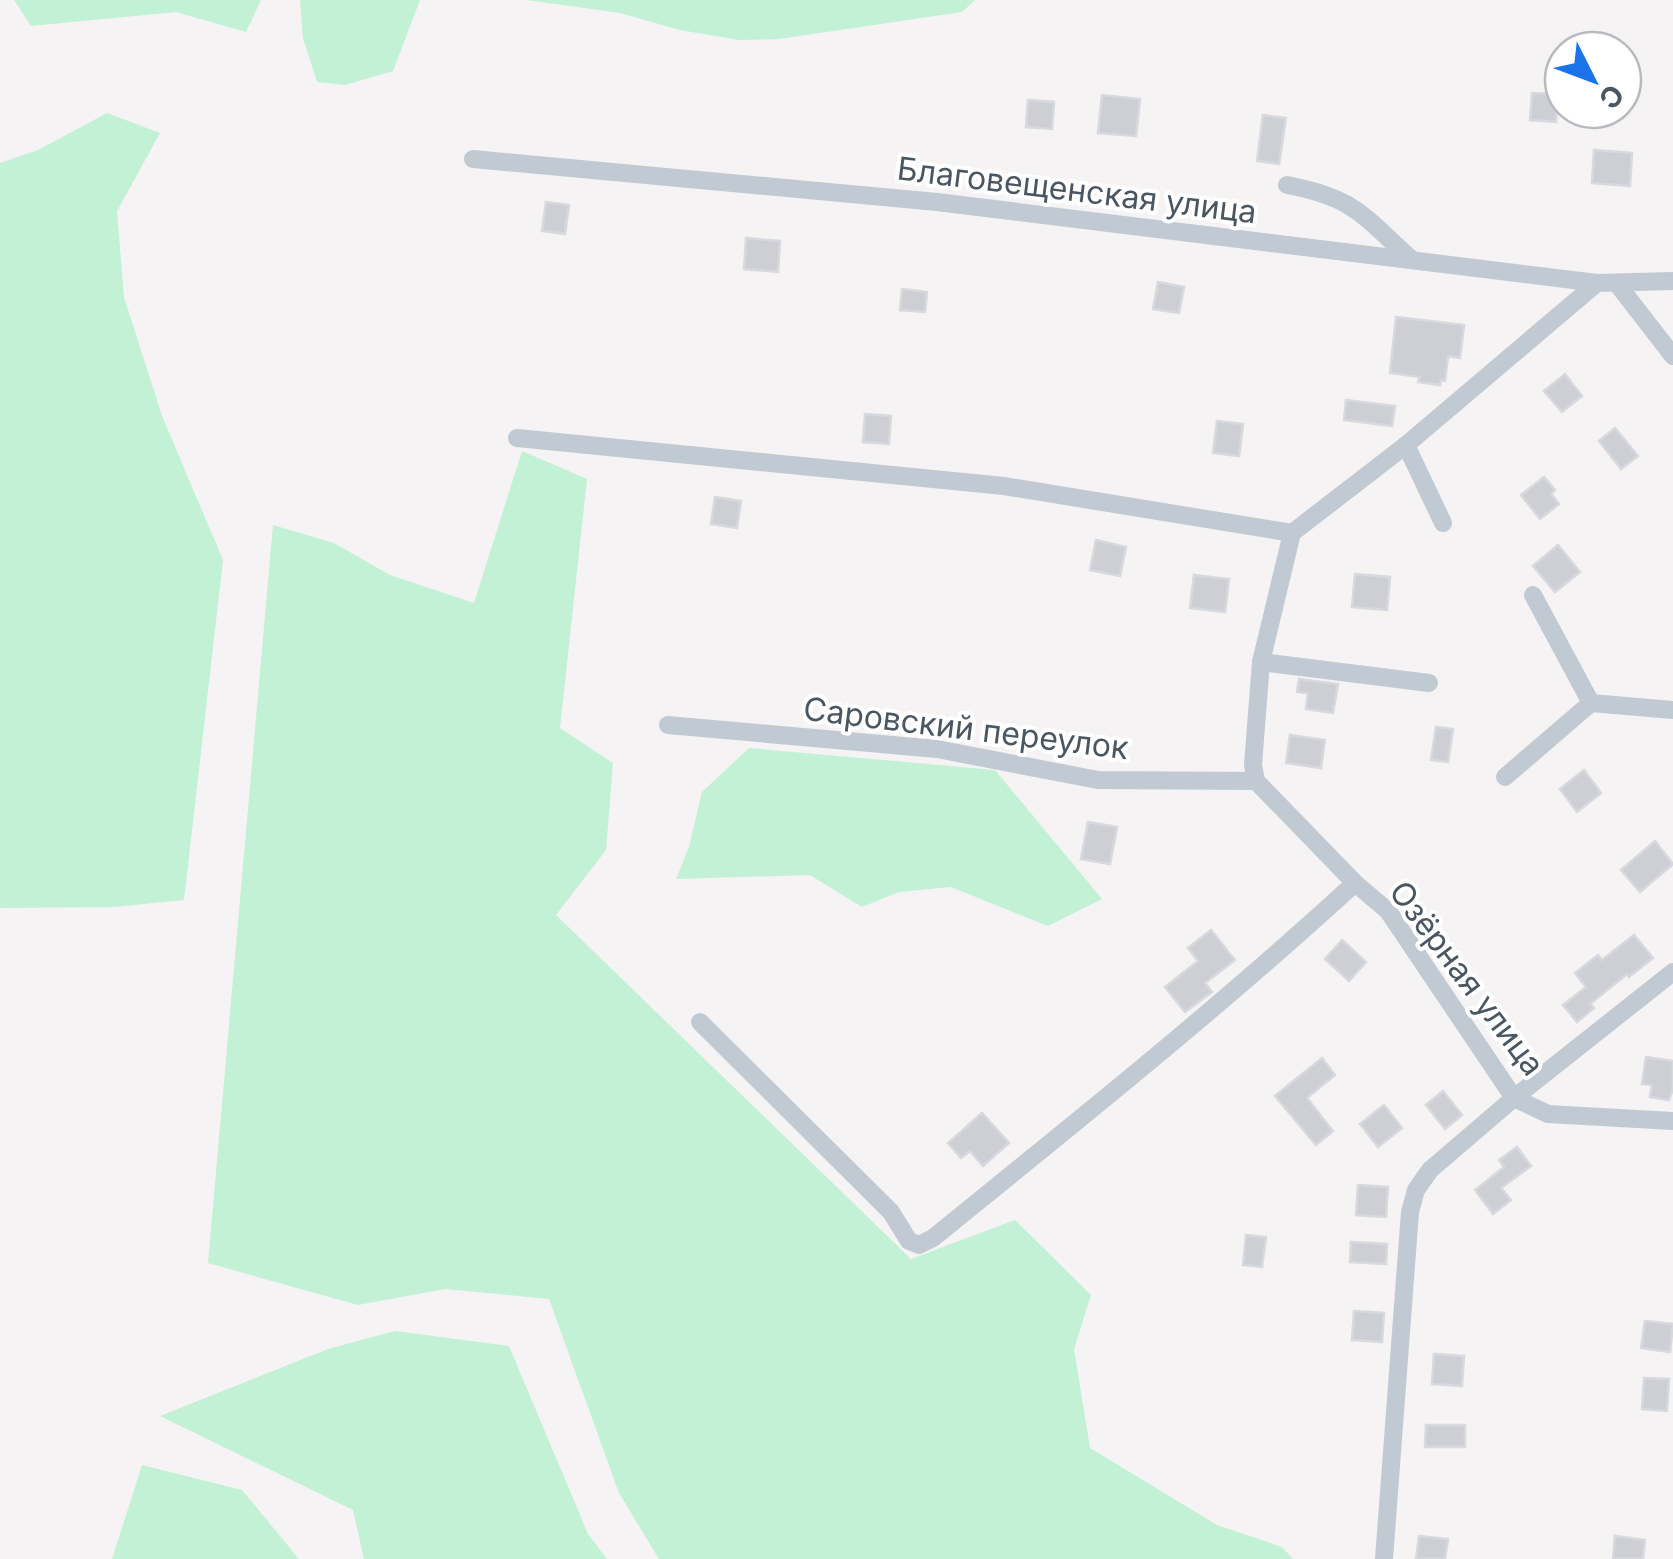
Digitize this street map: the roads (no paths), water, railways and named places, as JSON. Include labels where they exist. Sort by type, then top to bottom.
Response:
[{"type":"street","name":"Благовещенская улица","points":[[473,159],[937,202],[1597,283],[1673,281]]},
{"type":"street","points":[[1287,185],[1326,192],[1364,212],[1411,259]]},
{"type":"street","points":[[1256,782],[1253,766],[1261,662],[1292,533],[1406,444],[1597,283]]},
{"type":"street","points":[[1618,285],[1669,344]]},
{"type":"street","points":[[517,438],[1004,486],[1292,533]]},
{"type":"street","points":[[1406,444],[1443,523]]},
{"type":"street","points":[[1532,595],[1591,703]]},
{"type":"street","points":[[1261,662],[1429,684]]},
{"type":"street","points":[[1505,777],[1591,703],[1673,710]]},
{"type":"street","name":"Саровский переулок","points":[[668,725],[938,748],[1098,780],[1256,782]]},
{"type":"street","name":"Озёрная улица","points":[[1256,782],[1388,910],[1514,1098],[1548,1114],[1673,1121]]},
{"type":"street","points":[[700,1022],[891,1212],[909,1241],[919,1245],[934,1238],[1026,1162],[1291,942],[1356,883]]},
{"type":"street","points":[[1384,1559],[1410,1212],[1416,1190],[1430,1170],[1514,1098],[1673,972]]}]
